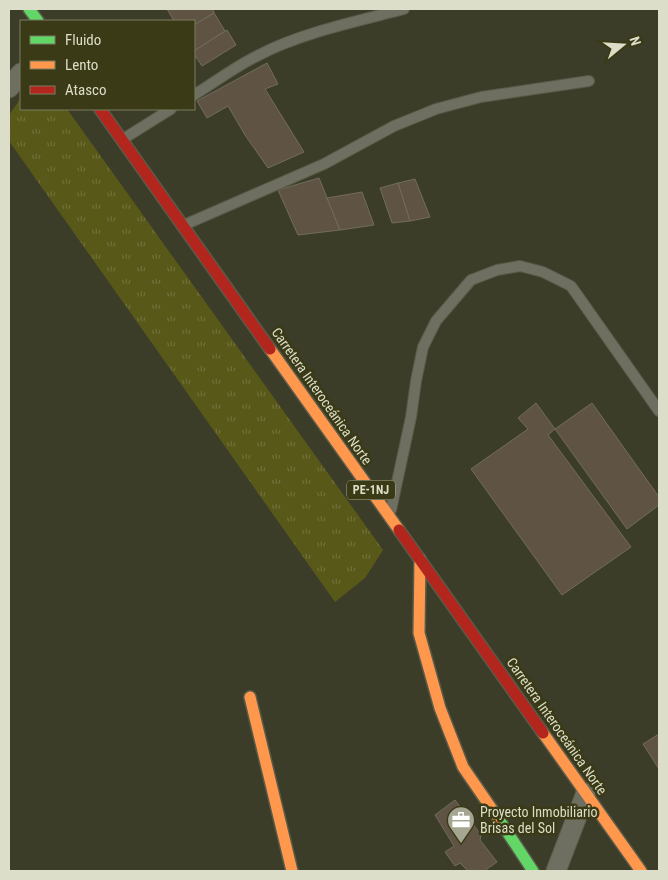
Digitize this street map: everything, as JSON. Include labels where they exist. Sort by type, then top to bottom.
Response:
[{"type":"main road","points":[[29,9],[37,20]]},
{"type":"main road","name":"Carretera Interoceánica Norte","points":[[101,110],[641,871]]},
{"type":"main road","points":[[420,559],[419,633],[440,708],[463,767],[534,871]]},
{"type":"main road","points":[[250,697],[292,871]]},
{"type":"street","points":[[9,88],[20,74]]},
{"type":"street","points":[[556,871],[586,793]]},
{"type":"lane","points":[[195,94],[259,54],[338,26],[404,9]]},
{"type":"lane","points":[[183,226],[324,164],[394,126],[436,109],[481,97],[589,81]]},
{"type":"lane","points":[[122,140],[169,110]]},
{"type":"lane","points":[[389,516],[411,417],[423,346],[436,321],[470,280],[497,270],[520,266],[543,272],[571,286],[659,411]]},
{"type":"green space","points":[[20,99],[20,110],[68,110],[383,550],[365,578],[335,602],[9,141],[9,115]]},
{"type":"building","points":[[167,9],[213,9],[214,13],[195,24],[195,20],[173,20]]},
{"type":"building","points":[[214,13],[225,31],[195,50],[195,24]]},
{"type":"building","points":[[227,30],[236,45],[202,66],[195,56],[195,50]]},
{"type":"building","points":[[267,63],[278,84],[265,89],[304,152],[268,168],[228,106],[207,118],[197,101]]},
{"type":"building","points":[[319,178],[340,230],[298,235],[278,190]]},
{"type":"building","points":[[415,179],[430,217],[410,221],[398,183]]},
{"type":"building","points":[[398,183],[410,221],[392,223],[380,188]]},
{"type":"building","points":[[362,192],[374,225],[340,230],[327,198]]},
{"type":"building","points":[[536,403],[555,429],[548,435],[631,547],[562,595],[471,469],[528,429],[518,418]]},
{"type":"building","points":[[592,403],[659,497],[659,505],[627,529],[555,429]]},
{"type":"building","points":[[659,734],[659,769],[643,744]]},
{"type":"building","points":[[455,800],[481,835],[480,840],[497,862],[484,871],[468,871],[460,863],[455,866],[445,852],[454,846],[435,815]]},
{"type":"traffic: fast","points":[[29,9],[37,20]]},
{"type":"traffic: fast","points":[[498,818],[533,871]]},
{"type":"traffic: slow","points":[[270,349],[399,530]]},
{"type":"traffic: slow","points":[[420,559],[419,633],[440,708],[463,767],[498,818]]},
{"type":"traffic: slow","points":[[250,697],[292,871]]},
{"type":"traffic: slow","points":[[543,733],[641,871]]},
{"type":"traffic: jam","points":[[101,110],[270,349]]},
{"type":"traffic: jam","points":[[399,530],[543,733]]},
{"type":"place","name":"Proyecto Inmobiliario Brisas del Sol","points":[[461,844]]}]
